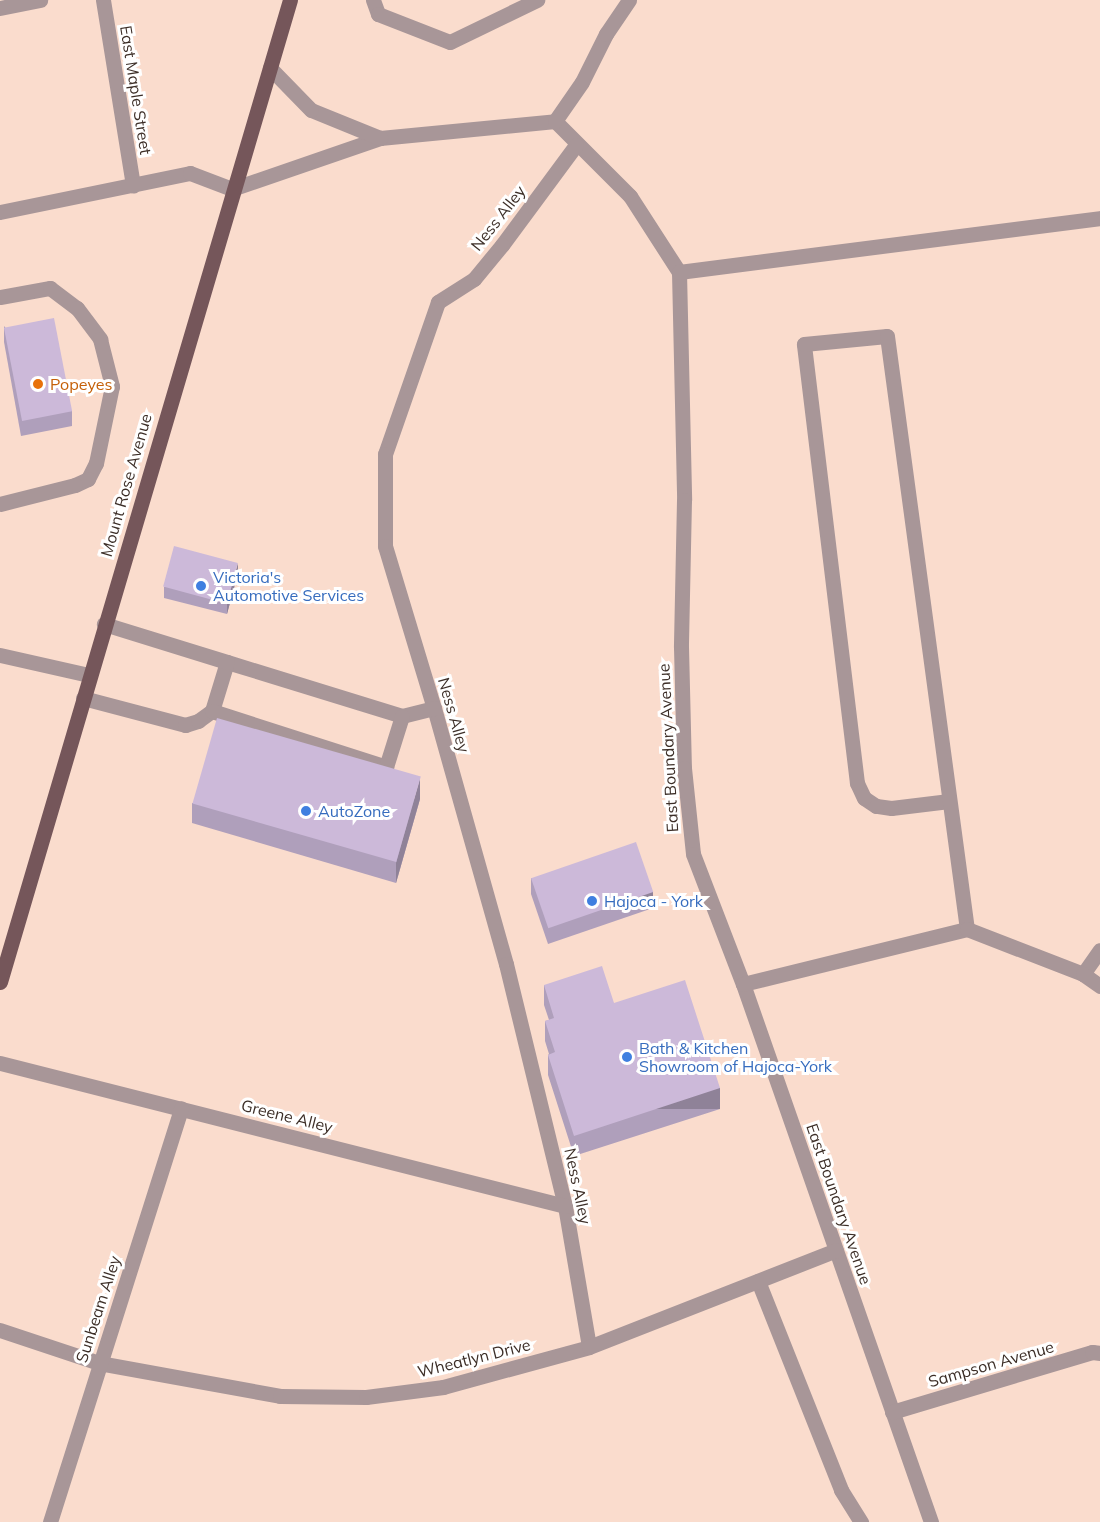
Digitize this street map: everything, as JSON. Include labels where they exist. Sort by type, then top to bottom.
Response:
[{"type":"main road","name":"Mount Rose Avenue","points":[[0,982],[232,189],[290,0]]},
{"type":"street","points":[[0,8],[40,0]]},
{"type":"street","name":"East Maple Street","points":[[103,0],[133,186]]},
{"type":"street","points":[[373,0],[378,14],[450,42],[537,0]]},
{"type":"street","points":[[0,212],[190,173],[232,189],[380,138],[555,121],[582,82],[623,2]]},
{"type":"street","points":[[270,68],[311,110],[380,138]]},
{"type":"street","points":[[555,121],[576,145],[630,196],[679,272],[1100,218]]},
{"type":"street","name":"Ness Alley","points":[[576,145],[474,279],[438,302],[385,454],[384,546],[434,708],[506,964],[565,1206],[589,1347]]},
{"type":"street","name":"East Boundary Avenue","points":[[679,272],[684,500],[681,646],[684,768],[693,854],[743,984],[931,1522]]},
{"type":"street","points":[[0,297],[50,288],[77,308],[100,339],[112,386],[96,463],[88,479],[75,485],[0,504]]},
{"type":"street","points":[[950,801],[891,808],[876,806],[864,798],[857,783],[804,344],[887,336],[950,801],[967,929]]},
{"type":"street","points":[[104,624],[402,716],[434,708]]},
{"type":"street","points":[[0,655],[89,675]]},
{"type":"street","points":[[83,698],[185,724],[198,721],[212,711],[227,662]]},
{"type":"street","points":[[212,711],[386,767],[402,716]]},
{"type":"street","points":[[743,984],[967,929],[1083,974],[1100,986]]},
{"type":"street","points":[[1083,974],[1100,950]]},
{"type":"street","name":"Greene Alley","points":[[0,1063],[565,1206]]},
{"type":"street","name":"Sunbeam Alley","points":[[50,1522],[181,1108]]},
{"type":"street","name":"Wheatlyn Drive","points":[[0,1330],[99,1363],[280,1396],[366,1397],[443,1387],[589,1347],[836,1250]]},
{"type":"street","points":[[758,1281],[841,1490],[861,1522]]},
{"type":"street","name":"Sampson Avenue","points":[[892,1412],[1092,1352],[1100,1353]]},
{"type":"building","name":"Popeyes","points":[[54,318],[72,411],[22,421],[4,328]]},
{"type":"building","name":"Victoria's Automotive Services","points":[[174,546],[238,563],[227,604],[163,587]]},
{"type":"building","name":"AutoZone","points":[[217,718],[421,776],[396,862],[192,804]]},
{"type":"building","name":"Hajoca - York","points":[[636,842],[653,892],[548,928],[531,878]]},
{"type":"building","name":"Bath & Kitchen Showroom of Hajoca-York","points":[[602,966],[614,1003],[685,980],[720,1088],[574,1136],[548,1055],[555,1052],[545,1021],[554,1018],[544,985]]},
{"type":"place","name":"Popeyes","points":[[38,384]]},
{"type":"place","name":"Victoria's Automotive Services","points":[[201,586]]},
{"type":"place","name":"AutoZone","points":[[306,811]]},
{"type":"place","name":"Hajoca - York","points":[[592,901]]},
{"type":"place","name":"Bath & Kitchen Showroom of Hajoca-York","points":[[627,1057]]}]
